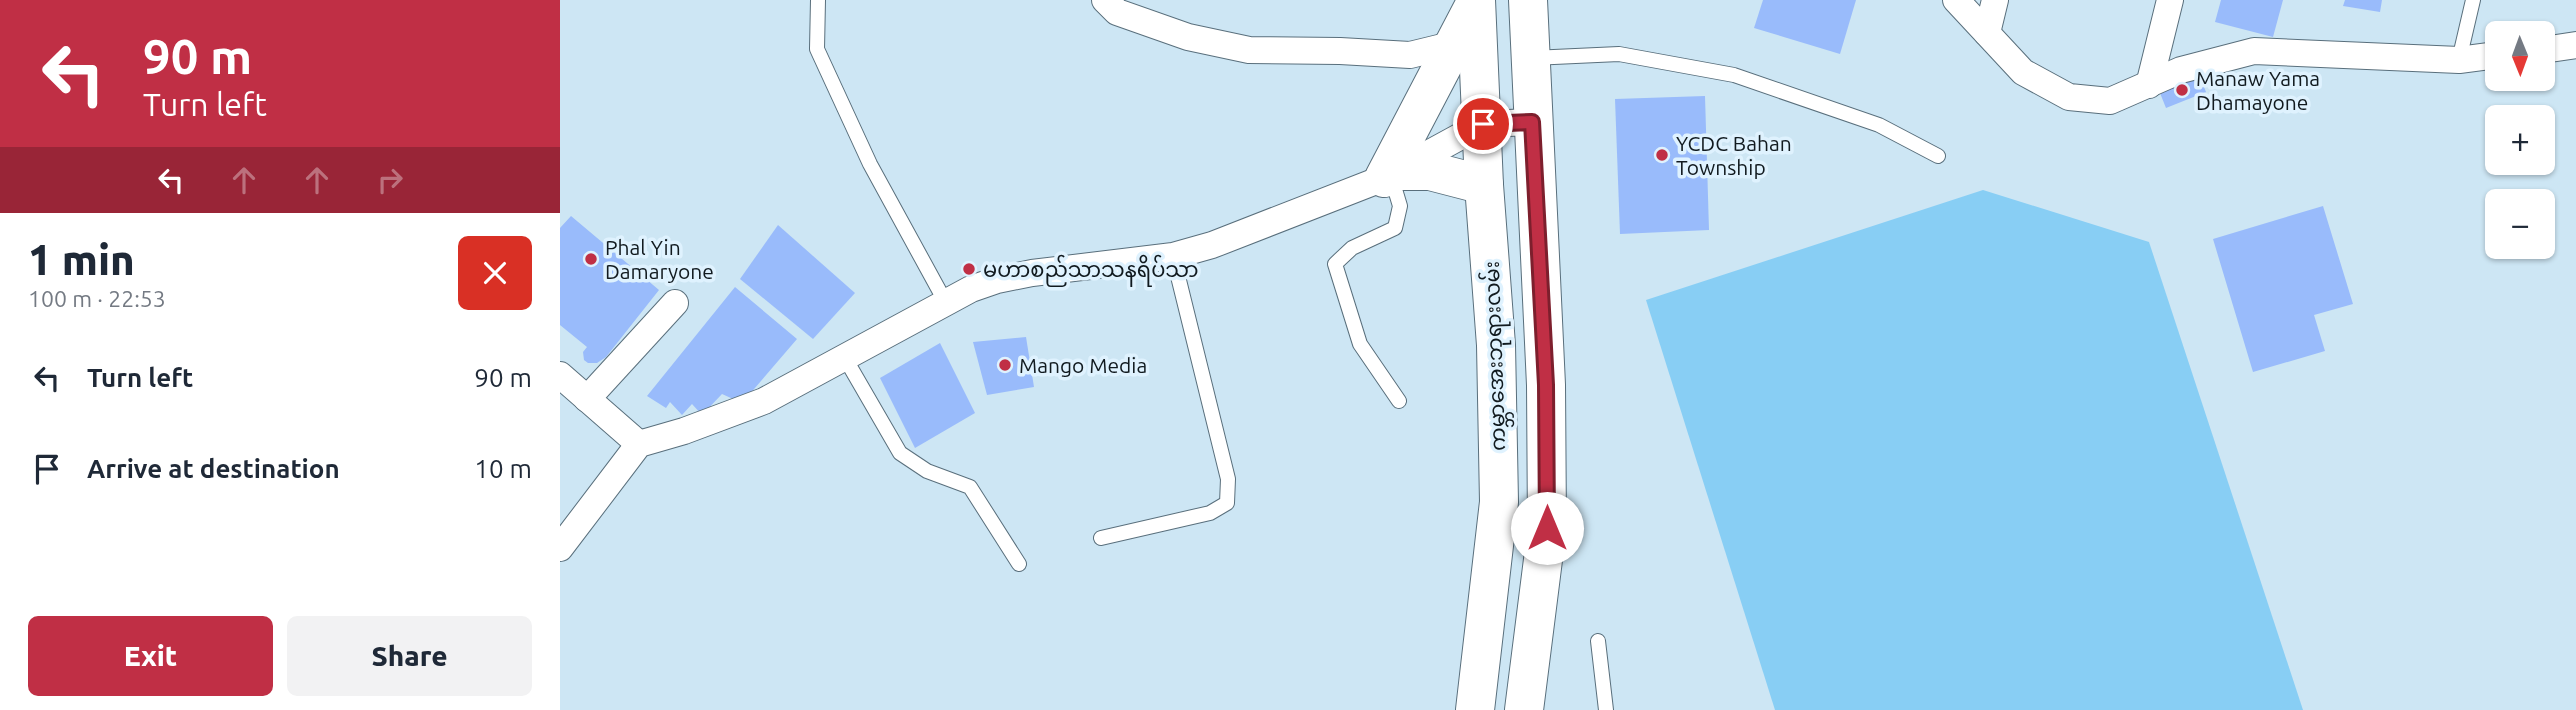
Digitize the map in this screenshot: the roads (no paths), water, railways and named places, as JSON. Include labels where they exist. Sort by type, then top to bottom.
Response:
[{"type":"main road","points":[[1524,710],[1547,528],[1546,385],[1528,0]]},
{"type":"main road","points":[[1391,174],[1455,44],[1481,1]]},
{"type":"main road","name":"ကမ္ဘာအေးဘုရားလမ်း","points":[[1475,710],[1499,502],[1496,345],[1484,185],[1481,1]]},
{"type":"main road","points":[[1391,174],[1430,171],[1484,185]]},
{"type":"street","points":[[1105,0],[1117,12],[1188,37],[1249,50],[1409,55],[1455,44]]},
{"type":"street","points":[[1956,0],[2023,72],[2069,97],[2110,101],[2181,70],[2254,51],[2459,60],[2485,57]]},
{"type":"street","points":[[1987,33],[1995,0]]},
{"type":"street","points":[[2149,85],[2170,0]]},
{"type":"street","points":[[2555,48],[2576,45]]},
{"type":"street","points":[[560,548],[639,444],[684,431],[764,401],[971,289],[1020,275],[1173,256],[1212,245],[1391,174],[1483,124],[1532,122]]},
{"type":"street","points":[[587,399],[675,303]]},
{"type":"street","points":[[560,375],[639,444]]},
{"type":"lane","points":[[818,0],[817,49],[870,164],[946,303]]},
{"type":"lane","points":[[2459,60],[2473,0]]},
{"type":"lane","points":[[1531,58],[1619,54],[1734,75],[1879,125],[1938,156]]},
{"type":"lane","points":[[1391,174],[1399,206],[1395,228],[1352,248],[1335,264],[1360,344],[1399,401]]},
{"type":"lane","points":[[1101,538],[1210,513],[1227,503],[1228,479],[1173,256]]},
{"type":"lane","points":[[845,358],[900,453],[927,471],[970,487],[1019,564]]},
{"type":"lane","points":[[1598,641],[1606,710]]},
{"type":"place","name":"Manaw Yama Dhamayone","points":[[2182,90]]},
{"type":"place","name":"YCDC Bahan Township","points":[[1662,155]]},
{"type":"place","name":"Phal Yin Damaryone","points":[[591,259]]},
{"type":"place","name":"မဟာစည်သာသနရိပ်သာ","points":[[969,269]]},
{"type":"place","name":"Mango Media","points":[[1005,365]]}]
